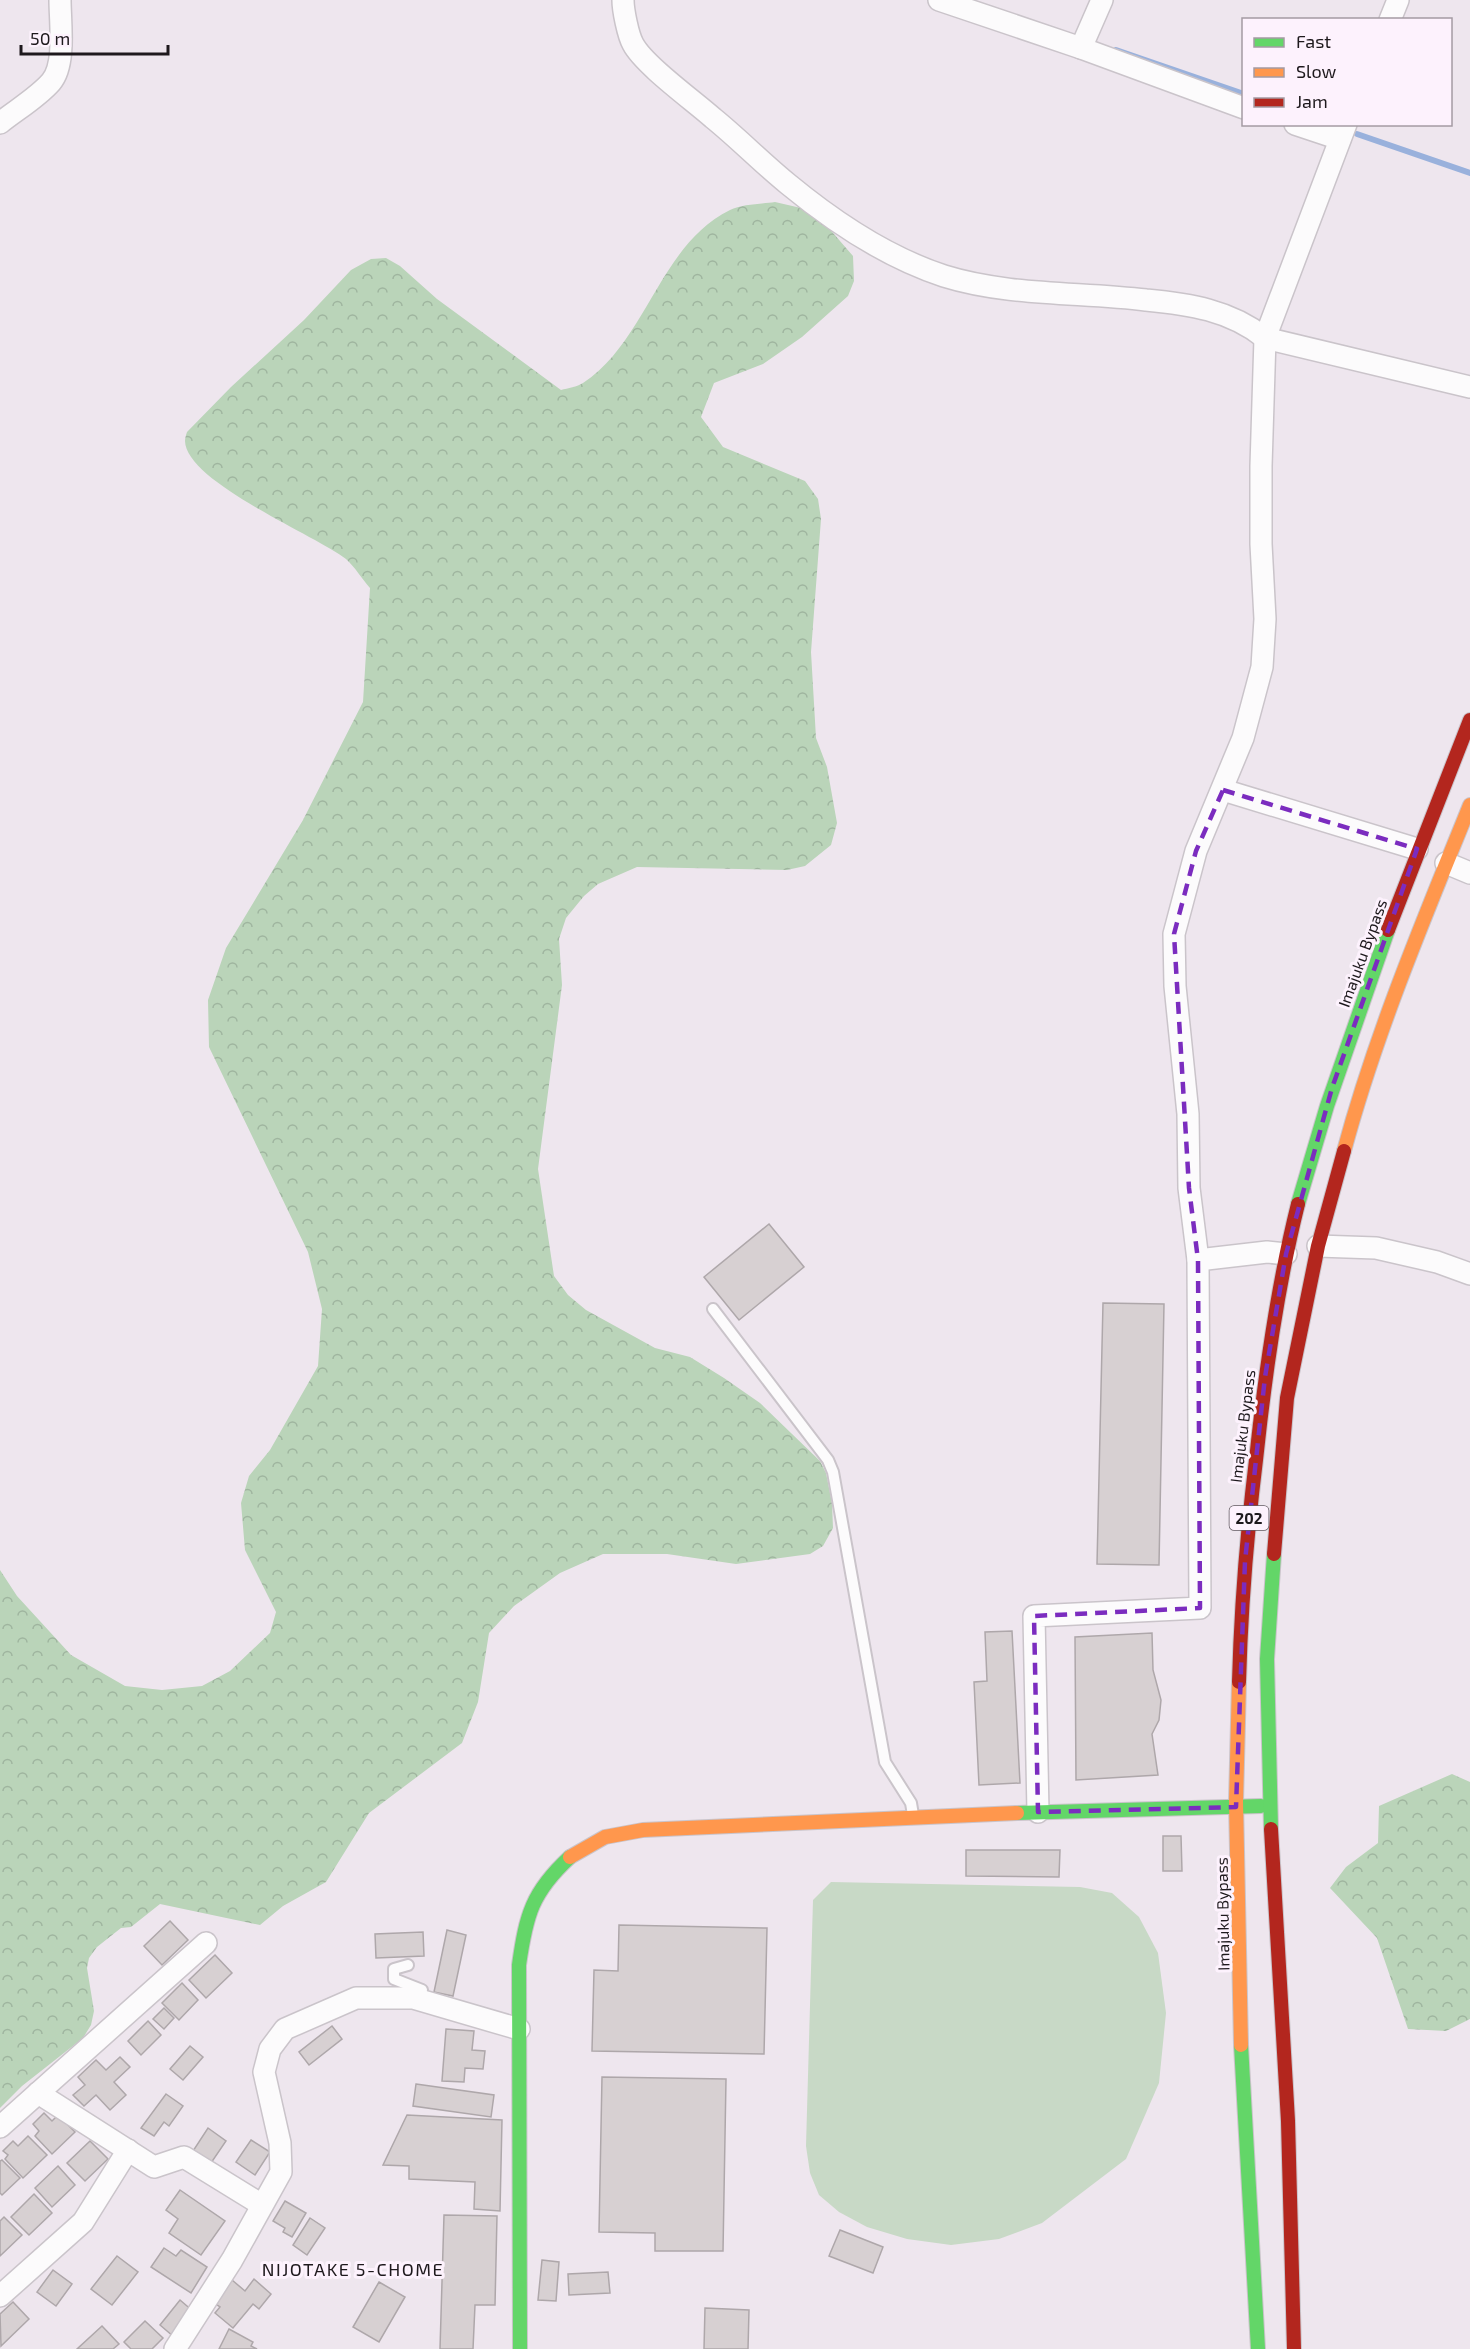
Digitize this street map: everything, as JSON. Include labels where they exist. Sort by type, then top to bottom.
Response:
[{"type":"main road","name":"Imajuku Bypass","points":[[1258,2349],[1244,2120],[1236,1807],[1242,1630],[1252,1478],[1265,1377],[1286,1254],[1332,1088],[1417,849],[1470,720]]},
{"type":"main road","name":"202","points":[[1294,2349],[1288,2121],[1270,1806],[1267,1659],[1278,1488],[1287,1398],[1318,1246],[1356,1107],[1400,979],[1470,805]]},
{"type":"main road","points":[[520,2349],[519,1965],[524,1926],[537,1897],[553,1873],[574,1854],[594,1841],[617,1833],[643,1830],[1038,1812],[1270,1806]]},
{"type":"street","points":[[0,123],[52,81],[57,71],[61,51],[60,0]]},
{"type":"street","points":[[623,0],[633,44],[653,66],[788,184],[849,228],[898,259],[945,276],[985,285],[1028,291],[1095,294],[1201,307],[1250,326],[1265,338],[1470,387]]},
{"type":"street","points":[[939,0],[1081,48],[1242,107]]},
{"type":"street","points":[[1081,48],[1102,0]]},
{"type":"street","points":[[1391,18],[1398,0]]},
{"type":"street","points":[[1038,1812],[1034,1616],[1200,1608],[1198,1260],[1189,1188],[1188,1114],[1176,1008],[1174,934],[1196,850],[1243,738],[1262,667],[1265,619],[1261,544],[1261,466],[1265,338],[1326,182],[1343,132],[1307,126]]},
{"type":"street","points":[[1223,790],[1417,849]]},
{"type":"street","points":[[1446,863],[1470,873]]},
{"type":"street","points":[[1318,1246],[1376,1248],[1437,1262],[1470,1274]]},
{"type":"street","points":[[1198,1260],[1267,1252],[1286,1254]]},
{"type":"street","points":[[0,2127],[206,1943]]},
{"type":"street","points":[[175,2349],[232,2260],[281,2172],[280,2143],[264,2072],[270,2049],[285,2029],[356,1998],[413,1998],[519,2029]]},
{"type":"street","points":[[38,2092],[154,2167],[184,2157],[262,2205]]},
{"type":"street","points":[[0,2296],[83,2222],[128,2150]]},
{"type":"lane","points":[[713,1309],[830,1466],[885,1762],[911,1803],[914,1818]]},
{"type":"lane","points":[[408,1965],[394,1969],[394,1979],[422,1990],[419,2000]]},
{"type":"highlighted area","points":[[1223,790],[1417,849],[1332,1088],[1286,1254],[1265,1377],[1245,1561],[1236,1807],[1038,1812],[1034,1616],[1200,1608],[1198,1260],[1189,1188],[1174,934],[1196,851]]},
{"type":"green space","points":[[775,202],[814,211],[853,256],[854,281],[848,296],[802,337],[763,364],[714,383],[701,417],[723,447],[805,481],[818,499],[821,519],[811,652],[816,738],[827,767],[837,823],[831,845],[805,866],[787,870],[637,867],[598,884],[584,896],[566,918],[559,939],[562,985],[538,1169],[554,1276],[568,1295],[586,1310],[655,1348],[690,1357],[760,1403],[820,1461],[826,1473],[832,1503],[833,1528],[823,1546],[810,1554],[736,1564],[667,1554],[603,1554],[560,1573],[514,1606],[489,1633],[478,1702],[462,1743],[369,1813],[326,1882],[283,1906],[260,1925],[160,1904],[131,1927],[121,1928],[97,1947],[89,1958],[87,1968],[94,2011],[91,2025],[83,2038],[22,2086],[0,2108],[0,1570],[17,1596],[71,1655],[125,1686],[162,1690],[202,1686],[230,1671],[270,1633],[276,1612],[245,1550],[241,1503],[249,1476],[270,1450],[318,1366],[322,1309],[308,1252],[209,1047],[208,1000],[226,948],[303,820],[363,702],[370,588],[346,559],[254,506],[206,473],[191,457],[185,441],[187,432],[231,387],[304,320],[351,270],[371,259],[386,258],[400,266],[437,299],[561,390],[578,386],[605,365],[623,343],[669,269],[686,246],[706,226],[735,208]]},
{"type":"green space","points":[[1452,1774],[1470,1782],[1470,2019],[1446,2031],[1408,2029],[1377,1938],[1330,1888],[1346,1867],[1378,1843],[1379,1806]]},
{"type":"green space","points":[[831,1882],[1080,1887],[1112,1893],[1139,1917],[1158,1953],[1166,2013],[1159,2083],[1126,2159],[1042,2223],[999,2239],[951,2245],[907,2239],[867,2227],[839,2212],[819,2195],[810,2173],[806,2146],[813,1900]]},
{"type":"building","points":[[769,1224],[804,1267],[739,1320],[704,1277]]},
{"type":"building","points":[[1103,1303],[1164,1304],[1159,1565],[1097,1564]]},
{"type":"building","points":[[1012,1631],[1020,1783],[979,1785],[974,1682],[987,1681],[985,1632]]},
{"type":"building","points":[[1152,1633],[1153,1670],[1161,1700],[1159,1720],[1152,1734],[1158,1775],[1076,1780],[1075,1637]]},
{"type":"building","points":[[1163,1836],[1181,1836],[1182,1871],[1163,1871]]},
{"type":"building","points":[[966,1850],[1060,1850],[1059,1877],[966,1876]]},
{"type":"building","points":[[170,1921],[188,1940],[162,1965],[144,1946]]},
{"type":"building","points":[[619,1925],[767,1928],[764,2054],[592,2051],[594,1970],[618,1971]]},
{"type":"building","points":[[447,1930],[466,1935],[453,1996],[434,1992]]},
{"type":"building","points":[[423,1932],[424,1956],[376,1958],[375,1934]]},
{"type":"building","points":[[215,1955],[232,1973],[206,1998],[189,1980]]},
{"type":"building","points":[[182,1983],[198,2000],[179,2020],[162,2003]]},
{"type":"building","points":[[164,2008],[174,2018],[164,2029],[153,2019]]},
{"type":"building","points":[[148,2021],[161,2035],[141,2055],[128,2041]]},
{"type":"building","points":[[332,2026],[342,2039],[309,2065],[299,2052]]},
{"type":"building","points":[[446,2029],[474,2031],[472,2050],[485,2051],[483,2069],[465,2068],[464,2082],[442,2081]]},
{"type":"building","points":[[190,2046],[203,2057],[183,2080],[170,2069]]},
{"type":"building","points":[[120,2057],[130,2067],[114,2082],[126,2095],[110,2110],[96,2095],[84,2106],[73,2095],[85,2085],[78,2077],[96,2060],[106,2070]]},
{"type":"building","points":[[602,2077],[726,2079],[723,2251],[655,2251],[655,2233],[599,2232]]},
{"type":"building","points":[[416,2084],[494,2095],[491,2117],[413,2106]]},
{"type":"building","points":[[166,2094],[183,2106],[169,2126],[164,2122],[154,2136],[141,2128]]},
{"type":"building","points":[[44,2113],[52,2121],[58,2115],[75,2132],[52,2154],[35,2136],[39,2131],[33,2124]]},
{"type":"building","points":[[407,2115],[502,2120],[500,2211],[474,2209],[475,2182],[409,2179],[409,2166],[383,2165]]},
{"type":"building","points":[[208,2128],[226,2141],[211,2163],[193,2151]]},
{"type":"building","points":[[28,2136],[47,2155],[23,2178],[5,2159],[8,2155],[3,2151],[13,2141],[18,2146]]},
{"type":"building","points":[[251,2140],[270,2152],[255,2175],[236,2162]]},
{"type":"building","points":[[90,2141],[108,2159],[85,2181],[67,2163]]},
{"type":"building","points":[[2,2160],[20,2178],[2,2195],[0,2193],[0,2161]]},
{"type":"building","points":[[58,2166],[75,2185],[52,2207],[35,2188]]},
{"type":"building","points":[[180,2190],[225,2221],[201,2255],[169,2233],[178,2219],[166,2210]]},
{"type":"building","points":[[34,2194],[52,2213],[29,2235],[11,2217]]},
{"type":"building","points":[[285,2201],[306,2213],[292,2237],[283,2232],[285,2228],[273,2221]]},
{"type":"building","points":[[444,2215],[497,2216],[495,2305],[475,2305],[473,2349],[440,2349]]},
{"type":"building","points":[[4,2217],[22,2235],[0,2256],[0,2221]]},
{"type":"building","points":[[310,2218],[325,2228],[307,2255],[293,2245]]},
{"type":"building","points":[[840,2230],[883,2247],[873,2273],[829,2256]]},
{"type":"building","points":[[164,2248],[176,2256],[181,2250],[207,2267],[191,2293],[151,2267]]},
{"type":"building","points":[[117,2256],[138,2272],[112,2305],[91,2289]]},
{"type":"building","points":[[542,2260],[559,2262],[556,2301],[538,2300]]},
{"type":"building","points":[[53,2270],[72,2284],[56,2306],[37,2292]]},
{"type":"building","points":[[608,2272],[610,2293],[569,2295],[568,2274]]},
{"type":"building","points":[[254,2279],[271,2294],[259,2309],[253,2304],[233,2328],[215,2313],[220,2307],[213,2302],[232,2280],[245,2291]]},
{"type":"building","points":[[379,2282],[405,2297],[379,2342],[353,2327]]},
{"type":"building","points":[[180,2300],[194,2312],[174,2337],[160,2325]]},
{"type":"building","points":[[13,2302],[29,2319],[1,2346],[0,2314]]},
{"type":"building","points":[[705,2308],[749,2310],[748,2349],[704,2349]]},
{"type":"building","points":[[145,2321],[163,2338],[152,2349],[131,2349],[124,2342]]},
{"type":"building","points":[[102,2326],[119,2344],[113,2349],[77,2349]]},
{"type":"building","points":[[229,2329],[253,2342],[251,2346],[257,2349],[219,2349]]},
{"type":"waterway","points":[[1116,50],[1242,93]]},
{"type":"waterway","points":[[1357,134],[1470,173]]},
{"type":"traffic: fast","points":[[1298,1204],[1327,1106],[1388,930]]},
{"type":"traffic: fast","points":[[1271,1829],[1267,1659],[1274,1554]]},
{"type":"traffic: fast","points":[[1017,1813],[1261,1806]]},
{"type":"traffic: fast","points":[[520,2349],[519,1965],[528,1918],[533,1905],[547,1882],[570,1857]]},
{"type":"traffic: fast","points":[[1241,2045],[1258,2349]]},
{"type":"traffic: slow","points":[[1344,1151],[1386,1019],[1470,805]]},
{"type":"traffic: slow","points":[[1239,1682],[1236,1802],[1241,2045]]},
{"type":"traffic: slow","points":[[570,1857],[605,1837],[643,1830],[1017,1813]]},
{"type":"traffic: jam","points":[[1388,930],[1470,720]]},
{"type":"traffic: jam","points":[[1274,1554],[1287,1398],[1318,1246],[1344,1151]]},
{"type":"traffic: jam","points":[[1239,1682],[1247,1543],[1263,1396],[1272,1331],[1298,1204]]},
{"type":"traffic: jam","points":[[1271,1829],[1288,2121],[1294,2349]]},
{"type":"district","name":"NIJOTAKE 5-CHOME","points":[[353,2269]]}]
